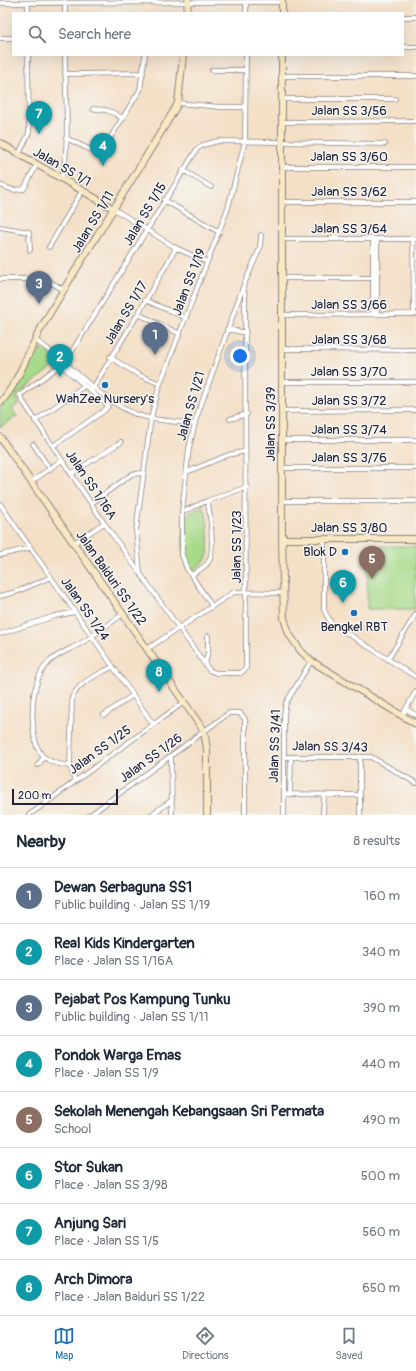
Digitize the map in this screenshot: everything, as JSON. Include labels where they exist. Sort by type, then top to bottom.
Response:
[{"type":"street","points":[[187,12],[188,0]]},
{"type":"street","points":[[0,3],[188,0],[246,2],[282,1],[282,12]]},
{"type":"street","points":[[28,2],[28,12]]},
{"type":"street","points":[[65,2],[65,12]]},
{"type":"street","points":[[246,2],[246,12]]},
{"type":"street","points":[[404,17],[416,17]]},
{"type":"street","points":[[0,38],[12,38]]},
{"type":"street","points":[[404,47],[416,47]]},
{"type":"street","points":[[19,154],[29,133],[28,56]]},
{"type":"street","points":[[61,178],[64,166],[66,138],[65,56]]},
{"type":"street","points":[[66,138],[92,151],[100,152],[140,90],[145,56]]},
{"type":"street","name":"Jalan SS 1/11","points":[[0,403],[34,340],[178,103],[183,56]]},
{"type":"street","name":"Jalan SS 1/19","points":[[140,573],[136,531],[151,418],[160,384],[228,208],[245,141],[246,56]]},
{"type":"street","name":"Jalan SS 3/39","points":[[282,56],[282,539],[284,618],[289,634],[300,650],[311,661],[416,724]]},
{"type":"street","points":[[212,70],[246,70]]},
{"type":"street","points":[[65,74],[143,73]]},
{"type":"street","points":[[282,76],[416,76]]},
{"type":"street","points":[[282,99],[394,99]]},
{"type":"street","points":[[178,103],[220,108],[245,107]]},
{"type":"street","points":[[93,109],[104,109],[115,112],[123,118]]},
{"type":"street","name":"Jalan SS 3/56","points":[[282,122],[416,121]]},
{"type":"street","name":"Jalan SS 1/15","points":[[63,364],[193,154],[203,145],[218,141],[245,141],[282,144],[385,144]]},
{"type":"street","name":"Jalan SS 1/1","points":[[0,143],[114,209]]},
{"type":"street","points":[[0,184],[13,190],[24,189],[37,164]]},
{"type":"street","name":"Jalan SS 3/60","points":[[282,167],[416,167]]},
{"type":"street","points":[[183,170],[211,187]]},
{"type":"street","points":[[49,246],[82,191]]},
{"type":"street","points":[[164,200],[219,232]]},
{"type":"street","name":"Jalan SS 3/62","points":[[282,202],[416,202]]},
{"type":"street","points":[[114,209],[176,248],[207,262]]},
{"type":"street","points":[[0,227],[29,232],[30,250]]},
{"type":"street","name":"Jalan SS 1/21","points":[[212,606],[183,562],[182,512],[187,472],[194,424],[227,329],[260,248],[261,235]]},
{"type":"street","name":"Jalan SS 3/64","points":[[282,239],[415,240]]},
{"type":"street","points":[[375,239],[373,278],[375,314]]},
{"type":"street","points":[[375,239],[375,314]]},
{"type":"street","points":[[415,240],[415,314]]},
{"type":"street","name":"Jalan SS 1/17","points":[[93,388],[176,248]]},
{"type":"street","points":[[282,278],[373,278]]},
{"type":"street","points":[[0,279],[45,279],[64,290]]},
{"type":"street","name":"Jalan SS 1/23","points":[[179,629],[209,670],[216,673],[244,672],[246,668],[247,592],[247,414],[245,295],[243,287]]},
{"type":"street","points":[[145,300],[186,318]]},
{"type":"street","points":[[138,314],[180,334]]},
{"type":"street","name":"Jalan SS 3/66","points":[[282,315],[415,314]]},
{"type":"street","points":[[227,329],[246,334]]},
{"type":"street","points":[[34,340],[93,388],[134,414],[194,424]]},
{"type":"street","name":"Jalan SS 3/68","points":[[283,349],[416,350]]},
{"type":"street","points":[[110,357],[137,374],[160,384]]},
{"type":"street","points":[[53,446],[105,410],[108,406],[84,386],[63,364]]},
{"type":"street","name":"Jalan SS 1/16A","points":[[63,364],[20,396],[104,523],[179,629]]},
{"type":"street","name":"Jalan SS 3/70","points":[[282,382],[416,382]]},
{"type":"street","points":[[36,420],[84,386]]},
{"type":"street","name":"Jalan SS 3/72","points":[[282,411],[416,410]]},
{"type":"street","points":[[230,419],[247,414]]},
{"type":"street","name":"Jalan Baiduri SS 1/22","points":[[0,437],[204,731]]},
{"type":"street","name":"Jalan SS 3/74","points":[[282,440],[416,440]]},
{"type":"street","points":[[71,474],[121,442]]},
{"type":"street","points":[[33,444],[50,469]]},
{"type":"street","points":[[187,472],[221,458],[246,451]]},
{"type":"street","points":[[31,482],[62,460]]},
{"type":"street","name":"Jalan SS 3/76","points":[[282,468],[416,468]]},
{"type":"street","points":[[92,503],[132,474],[144,473]]},
{"type":"street","points":[[182,512],[247,486]]},
{"type":"street","points":[[192,575],[207,564],[211,556],[211,518],[207,501]]},
{"type":"street","points":[[283,501],[416,501]]},
{"type":"street","name":"Jalan SS 1/24","points":[[0,504],[153,724]]},
{"type":"street","points":[[74,543],[104,523]]},
{"type":"street","name":"Jalan SS 3/80","points":[[282,539],[416,539]]},
{"type":"street","points":[[324,539],[324,610],[332,623],[416,677]]},
{"type":"street","points":[[0,555],[30,548]]},
{"type":"street","points":[[0,596],[16,592],[50,577]]},
{"type":"street","points":[[266,592],[278,589],[283,583]]},
{"type":"street","points":[[147,649],[234,592],[283,593]]},
{"type":"street","points":[[0,634],[55,616],[75,612]]},
{"type":"street","points":[[70,766],[58,764],[44,757],[36,745],[34,732],[35,688],[40,674],[50,661],[92,636],[123,614]]},
{"type":"street","points":[[388,659],[416,614]]},
{"type":"street","points":[[205,664],[208,652],[208,636]]},
{"type":"street","name":"Jalan SS 3/41","points":[[284,815],[284,714],[286,703],[311,661]]},
{"type":"street","points":[[75,782],[70,766],[72,698],[77,689],[86,681],[112,667]]},
{"type":"street","points":[[402,716],[416,691]]},
{"type":"street","points":[[104,715],[133,695]]},
{"type":"street","name":"Jalan SS 1/25","points":[[29,815],[184,702]]},
{"type":"street","points":[[406,709],[416,715]]},
{"type":"street","name":"Jalan SS 1/26","points":[[90,815],[229,712],[237,712],[243,715],[245,815]]},
{"type":"street","points":[[204,731],[207,749],[207,815]]},
{"type":"street","points":[[171,756],[172,815]]},
{"type":"street","points":[[38,765],[44,757]]},
{"type":"street","name":"Jalan SS 3/43","points":[[284,757],[371,757],[416,782]]},
{"type":"street","points":[[290,794],[291,757]]},
{"type":"street","points":[[360,757],[360,815]]},
{"type":"street","points":[[284,794],[360,795]]},
{"type":"street","points":[[324,795],[324,815]]},
{"type":"street","points":[[151,815],[172,800]]},
{"type":"green space","points":[[38,346],[57,360],[56,364],[18,394],[17,399],[20,403],[12,409],[17,416],[0,427],[0,410]]},
{"type":"green space","points":[[203,507],[205,510],[207,523],[208,553],[204,561],[191,572],[187,566],[183,552],[185,516]]},
{"type":"green space","points":[[368,546],[416,546],[415,609],[367,609]]},
{"type":"place","name":"Anjung Sari","points":[[39,134]]},
{"type":"place","name":"Pondok Warga Emas","points":[[103,166]]},
{"type":"place","name":"Pejabat Pos Kampung Tunku","points":[[39,304]]},
{"type":"place","name":"Dewan Serbaguna SS1","points":[[155,355]]},
{"type":"place","name":"Real Kids Kindergarten","points":[[60,377]]},
{"type":"place","name":"WahZee Nursery's","points":[[105,385]]},
{"type":"place","name":"Blok D","points":[[345,552]]},
{"type":"place","name":"Sekolah Menengah Kebangsaan Sri Permata","points":[[372,579]]},
{"type":"place","name":"Stor Sukan","points":[[343,603]]},
{"type":"place","name":"Bengkel RBT","points":[[354,613]]},
{"type":"place","name":"Arch Dimora","points":[[159,692]]}]
